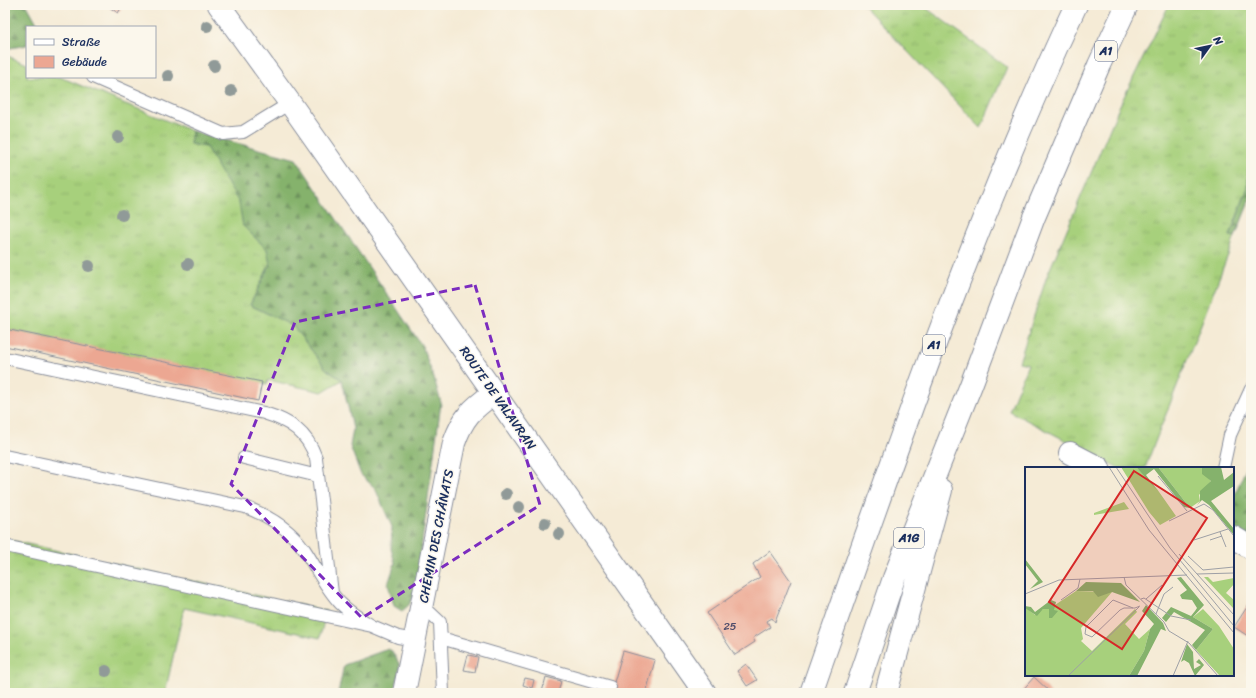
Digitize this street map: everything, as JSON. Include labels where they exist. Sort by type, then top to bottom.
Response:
[{"type":"main road","name":"ROUTE DE VALAVRAN","points":[[219,5],[290,103],[705,693]]},
{"type":"main road","name":"A1","points":[[811,693],[951,302],[1019,134],[1076,5]]},
{"type":"main road","name":"A1","points":[[886,693],[971,385],[1034,217],[1099,65],[1127,5]]},
{"type":"main road","name":"A1G","points":[[855,693],[894,578],[971,385]]},
{"type":"main road","name":"CHEMIN DES CHÂNATS","points":[[404,693],[454,443],[459,430],[470,412],[494,394]]},
{"type":"main road","points":[[1070,454],[1097,467]]},
{"type":"main road","points":[[1234,538],[1251,548]]},
{"type":"lane","points":[[95,78],[223,134],[243,132],[290,103]]},
{"type":"lane","points":[[5,358],[280,418],[291,424],[307,439],[316,458],[332,593]]},
{"type":"lane","points":[[1223,467],[1230,435],[1251,389]]},
{"type":"lane","points":[[5,456],[246,507],[256,511],[280,525],[297,541],[313,568],[332,593],[349,611],[372,626],[398,637],[415,640]]},
{"type":"lane","points":[[244,458],[318,476]]},
{"type":"lane","points":[[5,546],[372,626]]},
{"type":"lane","points":[[422,605],[440,622],[442,693]]},
{"type":"lane","points":[[441,638],[610,687]]},
{"type":"highlighted area","points":[[475,285],[540,505],[362,618],[231,484],[295,322]]},
{"type":"green space","points":[[5,5],[27,5],[38,26],[26,26],[26,45],[5,49]]},
{"type":"green space","points":[[863,5],[922,5],[1007,67],[981,128]]},
{"type":"green space","points":[[1169,5],[1251,5],[1251,159],[1248,170],[1248,187],[1230,235],[1235,237],[1145,467],[1117,467],[1009,411],[1028,364],[1019,362],[1047,276],[1120,105]]},
{"type":"green space","points":[[5,55],[26,64],[26,78],[62,78],[192,131],[190,144],[206,147],[240,203],[243,226],[267,249],[270,264],[250,305],[293,326],[326,369],[342,380],[322,392],[268,380],[267,384],[5,329]]},
{"type":"green space","points":[[192,131],[296,159],[422,346],[434,378],[441,403],[415,593],[409,605],[402,611],[394,606],[388,584],[395,563],[391,549],[392,527],[375,488],[361,475],[350,446],[353,429],[342,380],[326,369],[293,326],[250,305],[270,264],[267,249],[243,226],[239,203],[206,147],[190,144]]},
{"type":"green space","points":[[1251,159],[1251,197],[1235,237],[1230,236],[1248,187],[1248,170]]},
{"type":"green space","points":[[1251,457],[1251,538],[1234,529],[1234,496]]},
{"type":"green space","points":[[5,539],[326,611],[320,638],[184,608],[165,693],[5,693]]},
{"type":"green space","points":[[388,649],[392,651],[400,665],[395,693],[338,693],[344,665]]},
{"type":"building","points":[[106,5],[123,5],[118,13]]},
{"type":"building","points":[[5,329],[262,382],[258,401],[5,346]]},
{"type":"building","points":[[770,551],[791,581],[775,622],[772,618],[767,621],[770,627],[753,638],[755,642],[735,655],[707,613],[760,577],[753,564]]},
{"type":"building","points":[[1251,601],[1251,638],[1234,627]]},
{"type":"building","points":[[623,651],[655,660],[646,693],[611,693]]},
{"type":"building","points":[[468,655],[478,657],[475,672],[464,670]]},
{"type":"building","points":[[746,664],[757,680],[747,686],[737,671]]},
{"type":"building","points":[[546,677],[561,681],[558,693],[542,692]]},
{"type":"building","points":[[1034,677],[1051,693],[1022,693],[1021,692]]},
{"type":"building","points":[[525,678],[534,680],[532,688],[523,685]]}]
